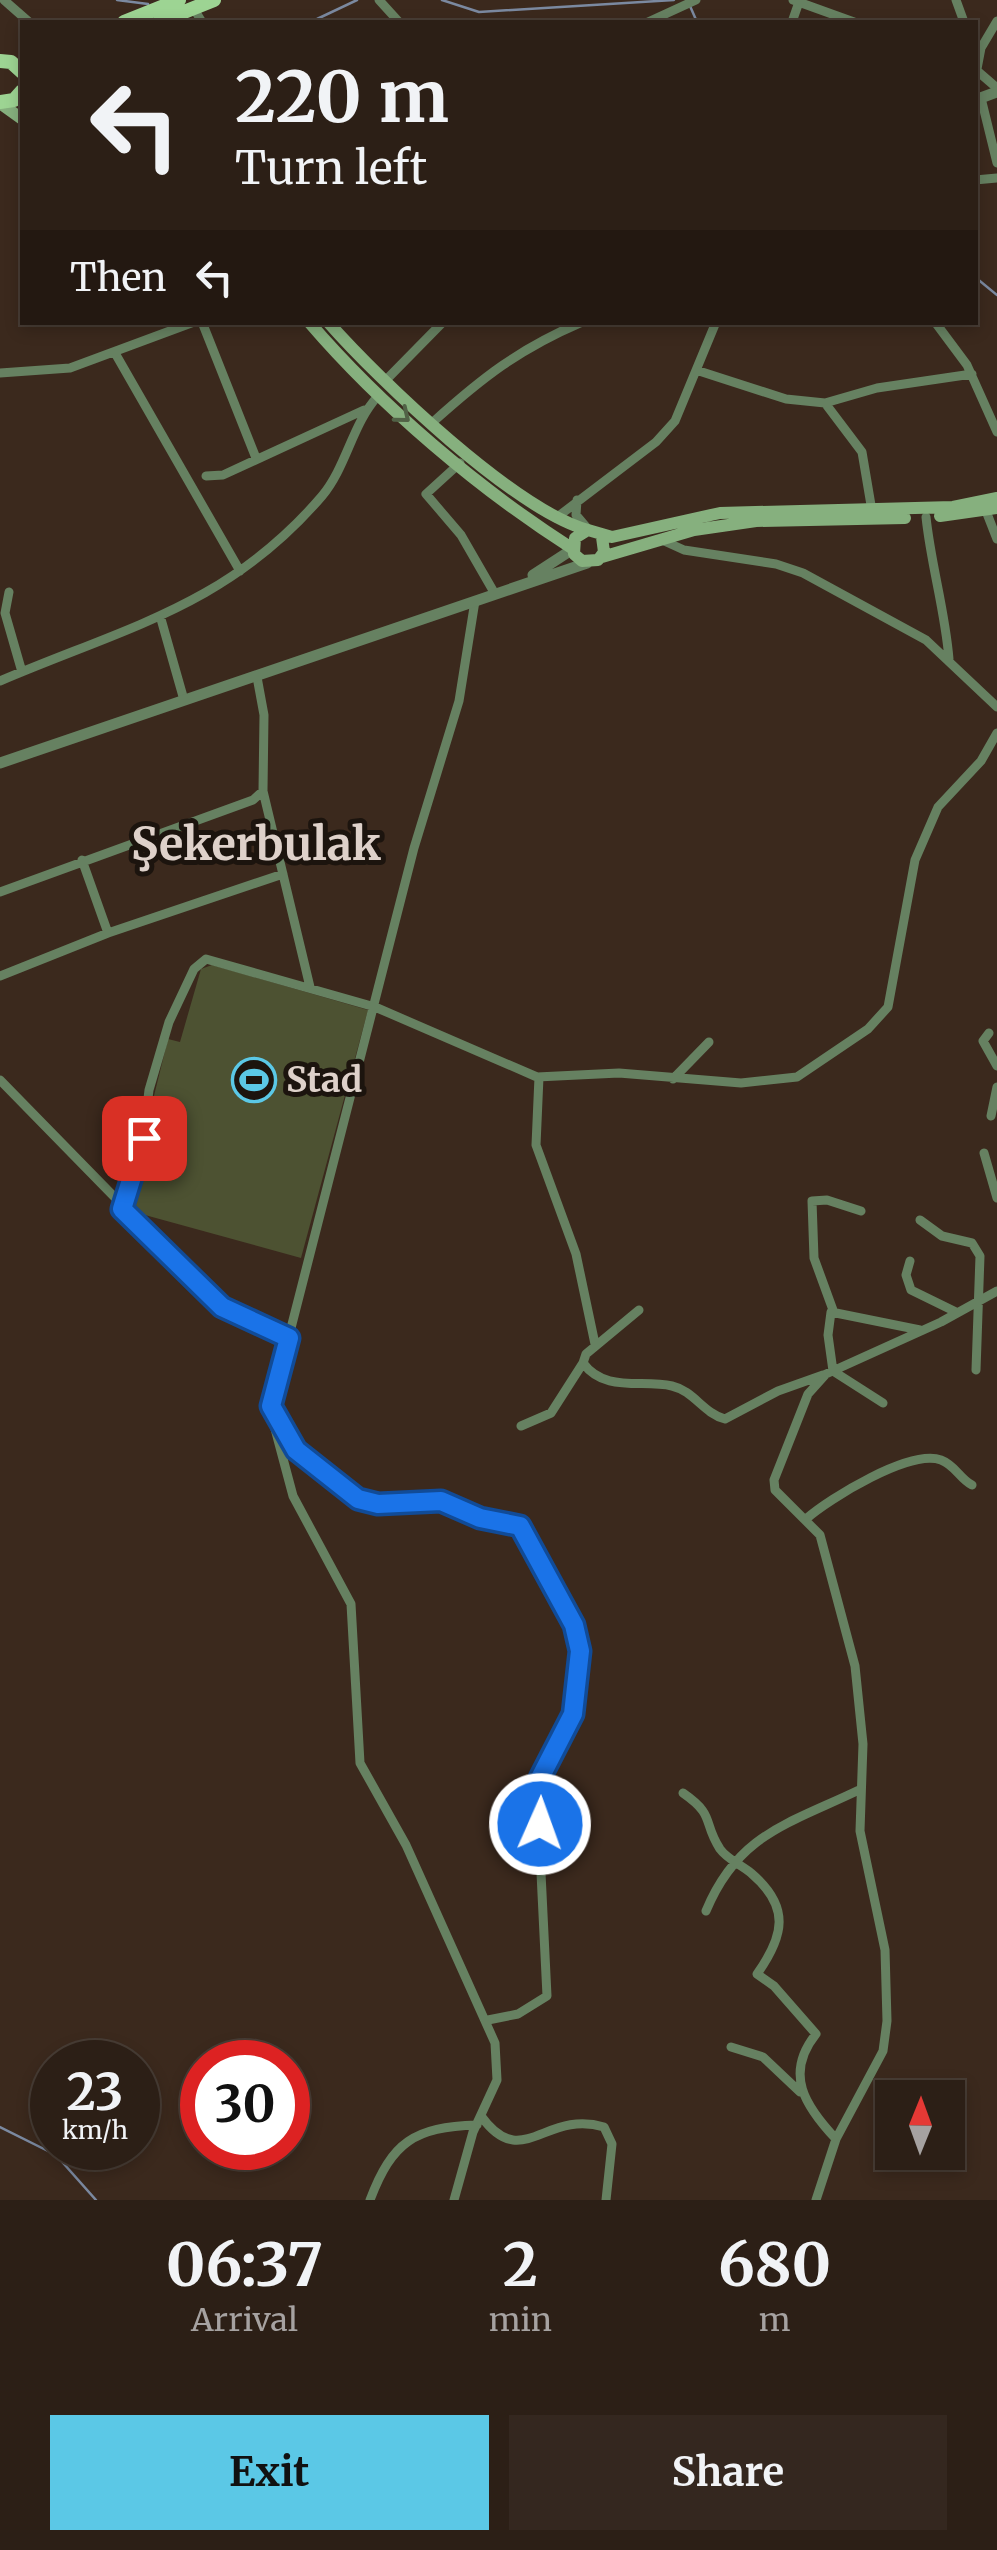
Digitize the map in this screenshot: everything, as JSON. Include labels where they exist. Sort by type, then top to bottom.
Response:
[{"type":"main road","points":[[128,20],[161,3],[179,0]]},
{"type":"main road","points":[[172,20],[198,16],[214,0]]},
{"type":"main road","points":[[312,325],[378,396],[520,515],[572,548],[587,563],[662,540],[756,521],[926,517],[992,509]]},
{"type":"main road","points":[[331,325],[385,381],[514,492],[556,518],[602,537],[720,514],[953,507],[997,498]]},
{"type":"main road","points":[[572,548],[575,538],[588,530]]},
{"type":"main road","points":[[602,537],[602,556]]},
{"type":"street","points":[[4,0],[27,20]]},
{"type":"street","points":[[379,0],[397,20]]},
{"type":"street","points":[[652,20],[696,0]]},
{"type":"street","points":[[797,2],[848,20]]},
{"type":"street","points":[[978,44],[997,21]]},
{"type":"street","points":[[978,71],[997,90],[978,99],[997,163]]},
{"type":"street","points":[[0,373],[52,372],[186,325]]},
{"type":"street","points":[[203,325],[256,458]]},
{"type":"street","points":[[385,381],[440,325]]},
{"type":"street","points":[[433,422],[490,370],[528,346],[575,325]]},
{"type":"street","points":[[556,518],[656,442],[675,420],[715,325]]},
{"type":"street","points":[[937,325],[972,374],[997,432]]},
{"type":"street","points":[[115,353],[240,571]]},
{"type":"street","points":[[699,370],[786,398],[826,403],[877,388],[972,374]]},
{"type":"street","points":[[0,681],[161,620],[267,554],[326,491],[366,408],[378,396]]},
{"type":"street","points":[[826,403],[862,452],[872,511]]},
{"type":"street","points":[[206,476],[224,476],[366,408]]},
{"type":"street","points":[[460,463],[426,494],[501,592]]},
{"type":"street","points":[[577,500],[576,515],[588,530]]},
{"type":"street","points":[[992,509],[997,539]]},
{"type":"street","points":[[926,517],[931,562],[946,614],[948,659]]},
{"type":"street","points":[[662,540],[684,550],[776,564],[803,573],[926,640],[997,706]]},
{"type":"street","points":[[501,592],[572,548]]},
{"type":"street","points":[[0,763],[587,563]]},
{"type":"street","points":[[10,592],[5,613],[22,672]]},
{"type":"street","points":[[454,2200],[498,2070],[488,2020],[406,1845],[360,1763],[351,1604],[293,1496],[274,1435],[271,1406],[414,848],[459,702],[475,601]]},
{"type":"street","points":[[161,620],[184,700]]},
{"type":"street","points":[[257,678],[264,715],[264,791],[310,986]]},
{"type":"street","points":[[122,1209],[142,1149],[149,1090],[169,1022],[199,962],[215,960],[375,1007],[539,1077],[619,1073],[742,1083],[797,1076],[879,1019],[891,995],[908,887],[927,831],[949,791],[981,761],[997,733]]},
{"type":"street","points":[[0,892],[82,860],[231,812],[264,791]]},
{"type":"street","points":[[82,860],[108,933]]},
{"type":"street","points":[[0,976],[108,933],[283,874]]},
{"type":"street","points":[[989,1033],[983,1041],[997,1066]]},
{"type":"street","points":[[674,1079],[709,1042]]},
{"type":"street","points":[[539,1077],[536,1145],[576,1254],[595,1344]]},
{"type":"street","points":[[0,1080],[222,1307],[289,1338]]},
{"type":"street","points":[[991,1116],[997,1087]]},
{"type":"street","points":[[984,1153],[997,1198]]},
{"type":"street","points":[[816,2200],[836,2139],[878,2066],[887,2022],[885,1950],[860,1830],[863,1744],[858,1676],[825,1545],[806,1519],[775,1490],[774,1480],[808,1394],[830,1372],[828,1336],[833,1310],[814,1258],[812,1201],[827,1200],[860,1211]]},
{"type":"street","points":[[920,1220],[942,1236],[976,1245],[982,1263],[976,1370]]},
{"type":"street","points":[[910,1261],[906,1275],[911,1290],[956,1312]]},
{"type":"street","points":[[583,1363],[608,1380],[682,1388],[708,1411],[725,1418],[778,1391],[922,1331],[997,1291]]},
{"type":"street","points":[[522,1426],[558,1406],[595,1344],[639,1310]]},
{"type":"street","points":[[833,1310],[922,1331]]},
{"type":"street","points":[[830,1372],[883,1402]]},
{"type":"street","points":[[271,1406],[296,1450],[358,1499],[378,1504],[441,1501],[480,1518],[520,1526],[578,1637],[573,1714],[537,1791],[547,1996],[518,2014],[488,2020]]},
{"type":"street","points":[[806,1519],[843,1491],[923,1458],[950,1464],[972,1484]]},
{"type":"street","points":[[706,1911],[732,1860],[773,1832],[859,1790]]},
{"type":"street","points":[[682,1792],[703,1808],[720,1850],[761,1883],[782,1920],[778,1945],[757,1974],[774,1986],[816,2034],[800,2057],[802,2094]]},
{"type":"street","points":[[731,2047],[763,2057],[802,2094],[836,2139]]},
{"type":"street","points":[[370,2200],[396,2148],[442,2126],[479,2121],[495,2135],[512,2142],[530,2139],[560,2124],[604,2126],[612,2144],[606,2200]]},
{"type":"green space","name":"Stad","points":[[212,965],[368,1010],[301,1258],[134,1212],[158,1120],[149,1116],[168,1039],[180,1042],[201,969]]},
{"type":"waterway","points":[[117,0],[148,4]]},
{"type":"waterway","points":[[283,20],[317,19],[357,0]]},
{"type":"waterway","points":[[442,0],[479,12],[674,0]]},
{"type":"waterway","points":[[690,6],[696,20]]},
{"type":"waterway","points":[[978,279],[997,295]]},
{"type":"waterway","points":[[0,2127],[56,2155],[96,2200]]},
{"type":"place","name":"Stad","points":[[254,1080]]},
{"type":"district","name":"Şekerbulak","points":[[256,844]]},
{"type":"route","points":[[144,1138],[122,1209],[222,1307],[289,1338],[271,1406],[296,1450],[330,1481],[370,1504],[431,1500],[454,1504],[480,1518],[513,1521],[520,1526],[574,1625],[580,1651],[573,1714],[540,1778],[540,1824]]}]
